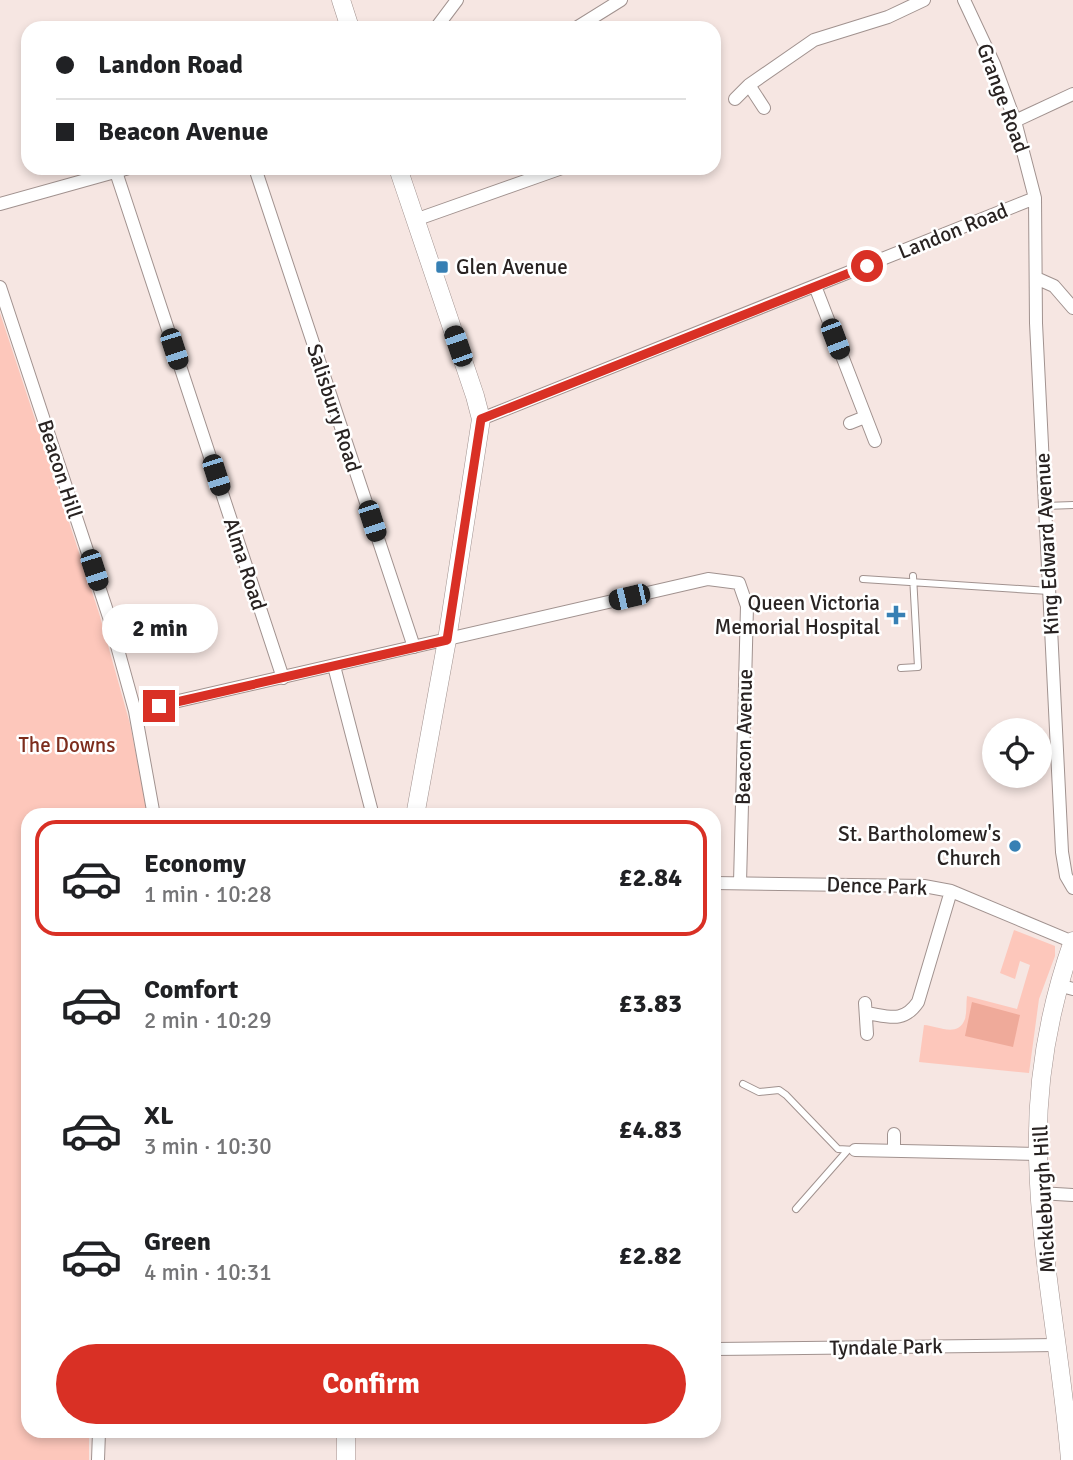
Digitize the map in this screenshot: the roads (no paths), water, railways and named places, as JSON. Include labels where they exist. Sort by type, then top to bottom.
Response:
[{"type":"street","points":[[341,0],[348,21]]},
{"type":"street","points":[[441,21],[457,0]]},
{"type":"street","points":[[587,21],[621,0]]},
{"type":"street","points":[[734,99],[749,85],[814,40],[888,17],[924,0]]},
{"type":"street","name":"Grange Road","points":[[964,0],[994,64],[1015,121],[1035,198]]},
{"type":"street","points":[[749,85],[764,108]]},
{"type":"street","points":[[1015,121],[1073,94]]},
{"type":"street","points":[[0,204],[105,175]]},
{"type":"street","name":"Alma Road","points":[[125,175],[283,678]]},
{"type":"street","name":"Salisbury Road","points":[[257,175],[414,648]]},
{"type":"street","points":[[400,175],[481,419],[447,640],[416,808]]},
{"type":"street","points":[[415,220],[542,175]]},
{"type":"street","name":"King Edward Avenue","points":[[1035,198],[1036,324],[1062,852],[1066,876],[1073,888]]},
{"type":"street","name":"Landon Road","points":[[481,419],[1035,198]]},
{"type":"street","points":[[1036,278],[1055,286],[1073,308]]},
{"type":"street","points":[[815,286],[875,441]]},
{"type":"street","name":"Beacon Hill","points":[[0,287],[108,617],[135,711],[153,808]]},
{"type":"street","points":[[850,423],[865,417]]},
{"type":"street","name":"Beacon Avenue","points":[[135,711],[708,579],[739,583],[747,606],[740,883]]},
{"type":"street","points":[[334,666],[371,808]]},
{"type":"street","name":"Dence Park","points":[[721,883],[925,886],[951,891],[1073,941]]},
{"type":"street","points":[[867,1034],[865,1008],[895,1017],[905,1016],[918,1002],[951,891]]},
{"type":"street","name":"Mickleburgh Hill","points":[[1071,1457],[1039,1193],[1037,1154],[1048,1029],[1066,987],[1073,941]]},
{"type":"street","points":[[894,1134],[894,1151]]},
{"type":"street","points":[[851,1150],[1037,1154]]},
{"type":"street","points":[[1039,1193],[1073,1195]]},
{"type":"street","name":"Tyndale Park","points":[[721,1349],[1057,1345]]},
{"type":"street","points":[[98,1460],[99,1438]]},
{"type":"street","points":[[346,1438],[346,1460]]},
{"type":"lane","points":[[1045,506],[1073,505]]},
{"type":"lane","points":[[863,579],[914,580],[1049,591]]},
{"type":"lane","points":[[901,668],[918,667],[914,580]]},
{"type":"lane","points":[[743,1084],[759,1093],[779,1090],[838,1149],[851,1150]]},
{"type":"lane","points":[[796,1209],[851,1150]]},
{"type":"place","name":"Glen Avenue","points":[[442,267]]},
{"type":"place","name":"Queen Victoria Memorial Hospital","points":[[896,615]]},
{"type":"place","name":"St. Bartholomew's Church","points":[[1015,846]]},
{"type":"park label","name":"The Downs","points":[[67,745]]}]
